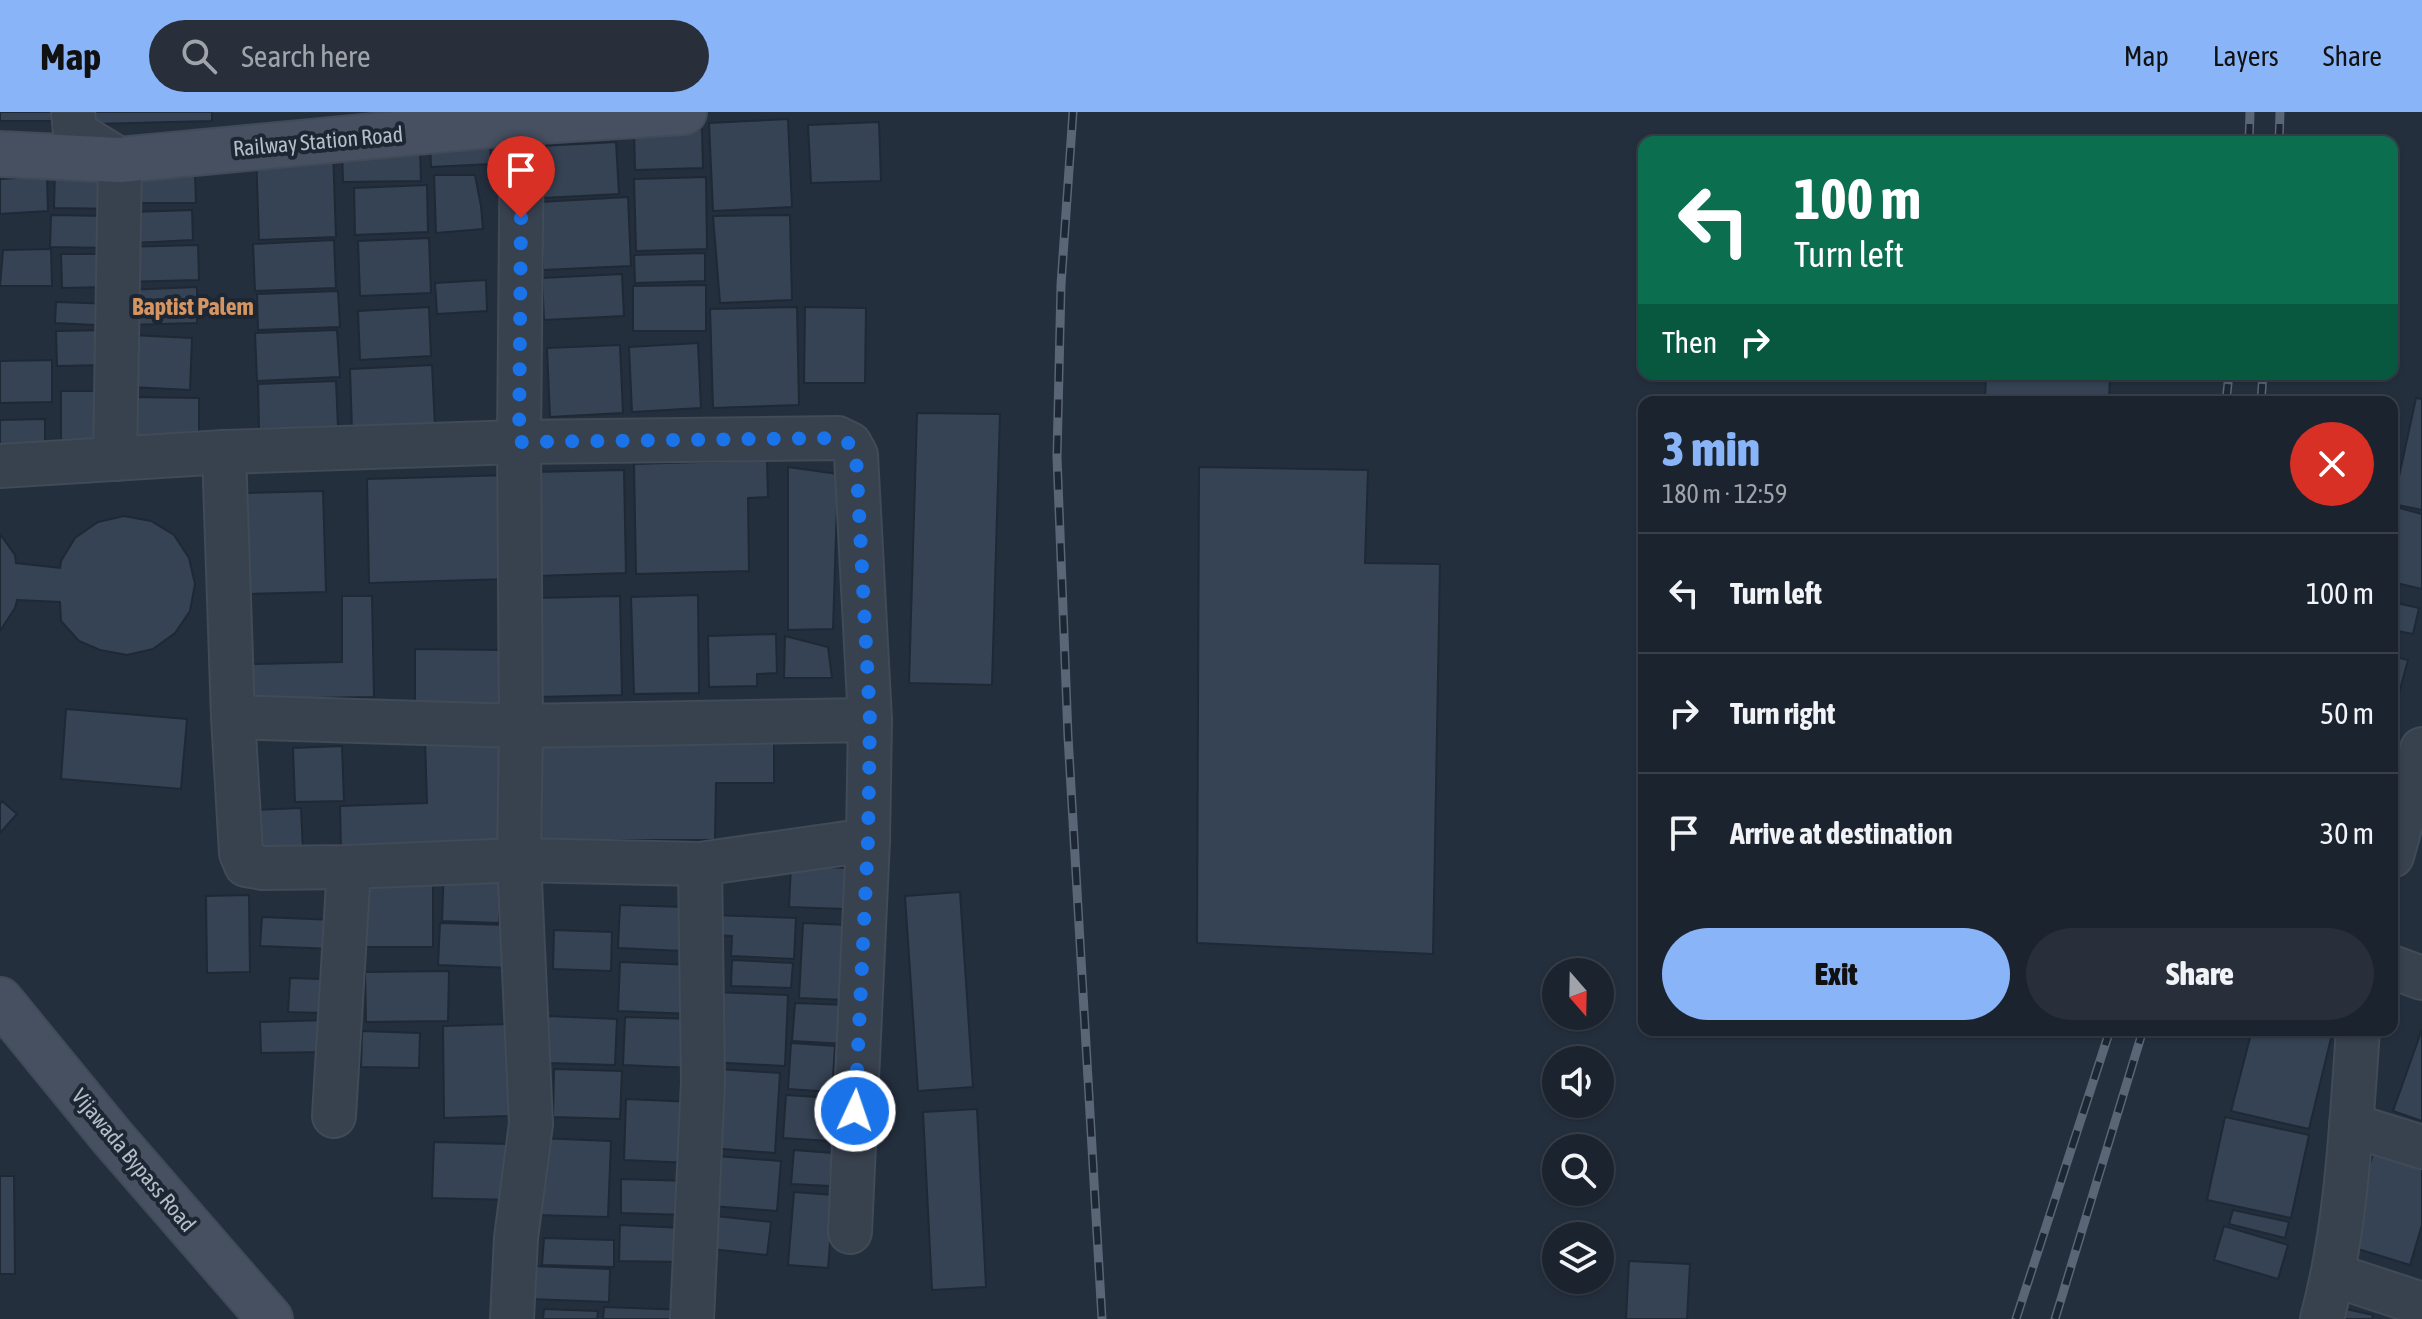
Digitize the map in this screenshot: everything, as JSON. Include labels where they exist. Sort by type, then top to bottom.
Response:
[{"type":"street","points":[[73,112],[75,132],[120,160],[115,459]]},
{"type":"street","name":"Railway Station Road","points":[[0,154],[120,160],[522,122],[684,112]]},
{"type":"street","points":[[512,1319],[516,1238],[531,1124],[519,860],[522,122]]},
{"type":"street","points":[[0,466],[224,452],[519,442],[838,438],[850,444],[856,455],[870,720],[868,840],[850,1232]]},
{"type":"street","points":[[224,452],[233,717],[241,853],[246,865],[263,868],[349,867],[519,860],[700,864],[868,840]]},
{"type":"street","points":[[233,717],[521,726],[870,720]]},
{"type":"street","points":[[2398,835],[2422,749]]},
{"type":"street","points":[[692,1319],[703,1082],[700,864]]},
{"type":"street","points":[[334,1116],[349,867]]},
{"type":"street","points":[[2398,969],[2422,978]]},
{"type":"street","name":"Vijawada Bypass Road","points":[[0,1000],[112,1137],[270,1319]]},
{"type":"street","points":[[2322,1319],[2334,1275],[2358,1036]]},
{"type":"street","points":[[2351,1125],[2422,1147]]},
{"type":"street","points":[[2334,1275],[2422,1304]]},
{"type":"building","points":[[0,112],[52,112],[52,121],[0,121]]},
{"type":"building","points":[[94,112],[212,112],[212,121],[95,124]]},
{"type":"building","points":[[788,119],[792,207],[713,211],[709,123]]},
{"type":"building","points":[[879,122],[881,181],[811,183],[808,125]]},
{"type":"building","points":[[702,129],[703,168],[635,170],[634,131]]},
{"type":"building","points":[[490,141],[491,164],[431,167],[430,143]]},
{"type":"building","points":[[616,142],[619,194],[543,198],[541,146]]},
{"type":"building","points":[[420,149],[421,181],[343,182],[342,150]]},
{"type":"building","points":[[333,150],[336,237],[259,240],[256,153]]},
{"type":"building","points":[[55,168],[119,170],[118,209],[54,208]]},
{"type":"building","points":[[135,172],[195,172],[196,203],[135,203]]},
{"type":"building","points":[[434,175],[475,175],[483,229],[436,233]]},
{"type":"building","points":[[47,176],[48,211],[0,214],[0,179]]},
{"type":"building","points":[[706,177],[707,249],[636,251],[634,179]]},
{"type":"building","points":[[427,185],[428,232],[355,235],[354,188]]},
{"type":"building","points":[[628,197],[631,266],[543,270],[540,202]]},
{"type":"building","points":[[192,210],[193,240],[133,243],[131,212]]},
{"type":"building","points":[[51,215],[108,216],[107,248],[50,247]]},
{"type":"building","points":[[790,215],[792,300],[720,303],[713,216]]},
{"type":"building","points":[[429,238],[431,293],[360,296],[358,241]]},
{"type":"building","points":[[334,240],[336,288],[255,291],[253,244]]},
{"type":"building","points":[[198,245],[199,280],[121,282],[121,247]]},
{"type":"building","points":[[51,249],[52,286],[0,286],[3,250]]},
{"type":"building","points":[[705,253],[705,281],[635,283],[634,255]]},
{"type":"building","points":[[61,254],[112,254],[112,287],[62,288]]},
{"type":"building","points":[[622,274],[624,316],[544,320],[542,278]]},
{"type":"building","points":[[486,280],[487,311],[437,314],[435,283]]},
{"type":"building","points":[[706,285],[706,331],[633,331],[633,286]]},
{"type":"building","points":[[197,287],[197,323],[126,325],[125,290]]},
{"type":"building","points":[[338,291],[340,327],[258,330],[257,294]]},
{"type":"building","points":[[56,302],[115,304],[114,326],[55,323]]},
{"type":"building","points":[[429,307],[431,356],[360,360],[358,311]]},
{"type":"building","points":[[797,307],[799,405],[713,408],[710,309]]},
{"type":"building","points":[[805,307],[866,308],[865,383],[804,383]]},
{"type":"building","points":[[110,330],[110,365],[57,366],[56,331]]},
{"type":"building","points":[[337,330],[340,377],[257,381],[255,333]]},
{"type":"building","points":[[131,335],[192,338],[190,390],[129,387]]},
{"type":"building","points":[[698,343],[701,408],[632,412],[629,347]]},
{"type":"building","points":[[620,345],[623,413],[550,417],[547,348]]},
{"type":"building","points":[[52,360],[52,402],[0,403],[0,361]]},
{"type":"building","points":[[432,365],[435,427],[352,431],[350,369]]},
{"type":"building","points":[[1986,380],[2110,380],[2109,396],[1985,396]]},
{"type":"building","points":[[336,381],[338,427],[259,429],[258,384]]},
{"type":"building","points":[[61,391],[107,391],[107,444],[61,445]]},
{"type":"building","points":[[133,397],[199,398],[199,439],[134,439]]},
{"type":"building","points":[[2416,398],[2422,399],[2422,510],[2398,505],[2398,481]]},
{"type":"building","points":[[917,413],[1000,414],[992,685],[909,683]]},
{"type":"building","points":[[45,419],[45,454],[0,454],[0,420]]},
{"type":"building","points":[[767,460],[768,497],[748,498],[749,571],[636,574],[634,464]]},
{"type":"building","points":[[788,467],[838,474],[833,629],[788,630]]},
{"type":"building","points":[[1199,467],[1368,470],[1365,563],[1440,564],[1433,954],[1197,943]]},
{"type":"building","points":[[624,470],[626,573],[537,576],[534,472]]},
{"type":"building","points":[[510,475],[512,579],[369,583],[367,479]]},
{"type":"building","points":[[323,491],[326,592],[249,594],[246,493]]},
{"type":"building","points":[[2398,508],[2422,514],[2422,589],[2398,583]]},
{"type":"building","points":[[124,516],[151,521],[174,535],[189,558],[195,584],[190,611],[175,633],[153,649],[127,655],[100,650],[79,641],[61,621],[60,602],[17,600],[0,631],[0,534],[15,555],[16,563],[60,568],[75,538],[98,522]]},
{"type":"building","points":[[698,595],[699,693],[634,694],[631,597]]},
{"type":"building","points":[[342,596],[372,596],[374,697],[250,699],[249,664],[342,662]]},
{"type":"building","points":[[620,596],[622,695],[539,697],[537,598]]},
{"type":"building","points":[[2398,603],[2419,608],[2413,634],[2398,631]]},
{"type":"building","points":[[776,634],[777,673],[757,674],[757,686],[709,687],[708,636]]},
{"type":"building","points":[[785,636],[828,647],[832,678],[784,678]]},
{"type":"building","points":[[415,649],[506,650],[504,709],[415,708]]},
{"type":"building","points":[[2398,658],[2408,660],[2398,697]]},
{"type":"building","points":[[66,709],[187,719],[181,789],[61,779]]},
{"type":"building","points":[[542,730],[774,731],[774,783],[716,783],[715,840],[541,840]]},
{"type":"building","points":[[505,736],[508,848],[341,852],[340,806],[427,803],[425,739]]},
{"type":"building","points":[[342,746],[344,801],[295,802],[293,748]]},
{"type":"building","points":[[2,801],[17,814],[0,833],[0,804]]},
{"type":"building","points":[[301,808],[303,851],[255,852],[253,810]]},
{"type":"building","points":[[791,865],[847,868],[845,909],[789,907]]},
{"type":"building","points":[[444,866],[502,868],[499,923],[442,921]]},
{"type":"building","points":[[359,874],[433,874],[433,947],[360,947]]},
{"type":"building","points":[[960,892],[973,1087],[918,1091],[905,896]]},
{"type":"building","points":[[249,895],[250,972],[207,973],[206,896]]},
{"type":"building","points":[[620,905],[685,907],[683,951],[618,948]]},
{"type":"building","points":[[711,915],[796,918],[794,959],[731,956],[732,936],[711,935]]},
{"type":"building","points":[[262,917],[335,920],[334,949],[260,946]]},
{"type":"building","points":[[440,923],[509,925],[508,968],[438,965]]},
{"type":"building","points":[[803,923],[849,925],[845,1000],[799,998]]},
{"type":"building","points":[[554,930],[612,932],[611,971],[553,969]]},
{"type":"building","points":[[732,960],[793,963],[791,988],[731,986]]},
{"type":"building","points":[[620,962],[694,965],[692,1014],[618,1011]]},
{"type":"building","points":[[449,971],[448,1021],[366,1022],[365,972]]},
{"type":"building","points":[[290,978],[322,979],[321,1013],[288,1012]]},
{"type":"building","points":[[712,992],[788,995],[785,1066],[709,1062]]},
{"type":"building","points":[[795,1003],[848,1005],[846,1044],[792,1041]]},
{"type":"building","points":[[548,1016],[617,1019],[615,1065],[546,1063]]},
{"type":"building","points":[[625,1017],[695,1019],[692,1068],[623,1065]]},
{"type":"building","points":[[329,1020],[329,1052],[261,1053],[260,1022]]},
{"type":"building","points":[[509,1024],[510,1116],[444,1118],[443,1026]]},
{"type":"building","points":[[2422,1029],[2422,1121],[2393,1111]]},
{"type":"building","points":[[362,1031],[420,1033],[419,1068],[361,1067]]},
{"type":"building","points":[[2250,1036],[2332,1036],[2309,1129],[2231,1111]]},
{"type":"building","points":[[791,1043],[835,1046],[832,1092],[788,1089]]},
{"type":"building","points":[[554,1069],[622,1071],[620,1119],[553,1117]]},
{"type":"building","points":[[717,1069],[780,1073],[775,1153],[711,1148]]},
{"type":"building","points":[[786,1095],[833,1098],[830,1141],[783,1138]]},
{"type":"building","points":[[626,1099],[694,1102],[691,1163],[624,1160]]},
{"type":"building","points":[[977,1109],[986,1287],[932,1290],[923,1112]]},
{"type":"building","points":[[2225,1117],[2309,1135],[2291,1218],[2207,1200]]},
{"type":"building","points":[[537,1138],[611,1141],[608,1217],[534,1215]]},
{"type":"building","points":[[434,1142],[510,1144],[509,1200],[432,1198]]},
{"type":"building","points":[[794,1150],[833,1153],[830,1186],[791,1184]]},
{"type":"building","points":[[2373,1154],[2422,1169],[2422,1225],[2410,1265],[2345,1245]]},
{"type":"building","points":[[716,1156],[781,1161],[777,1211],[711,1206]]},
{"type":"building","points":[[0,1176],[14,1176],[15,1274],[0,1274]]},
{"type":"building","points":[[621,1179],[689,1181],[687,1215],[621,1213]]},
{"type":"building","points":[[794,1192],[834,1195],[828,1268],[788,1265]]},
{"type":"building","points":[[2233,1210],[2289,1222],[2285,1238],[2229,1224]]},
{"type":"building","points":[[715,1216],[771,1222],[767,1255],[711,1249]]},
{"type":"building","points":[[620,1225],[683,1228],[681,1262],[619,1261]]},
{"type":"building","points":[[2224,1226],[2288,1245],[2278,1279],[2214,1260]]},
{"type":"building","points":[[544,1238],[614,1240],[614,1267],[542,1265]]},
{"type":"building","points":[[1629,1261],[1690,1264],[1687,1319],[1626,1319]]},
{"type":"building","points":[[530,1266],[610,1269],[609,1302],[529,1299]]},
{"type":"building","points":[[604,1307],[687,1310],[687,1319],[603,1319]]},
{"type":"building","points":[[2337,1307],[2373,1315],[2372,1319],[2334,1319]]},
{"type":"building","points":[[544,1309],[598,1311],[597,1319],[543,1319]]},
{"type":"railway","points":[[1073,112],[1061,285],[1057,457],[1068,736],[1102,1319]]},
{"type":"railway","points":[[2249,136],[2250,112]]},
{"type":"railway","points":[[2279,136],[2280,112]]},
{"type":"railway","points":[[2227,396],[2228,380]]},
{"type":"railway","points":[[2261,396],[2263,380]]},
{"type":"railway","points":[[2016,1319],[2108,1036]]},
{"type":"railway","points":[[2055,1319],[2141,1036]]},
{"type":"district","name":"Baptist Palem","points":[[193,307]]},
{"type":"route","points":[[521,218],[519,442],[838,438],[850,444],[856,455],[870,720],[868,840],[855,1111]]}]
